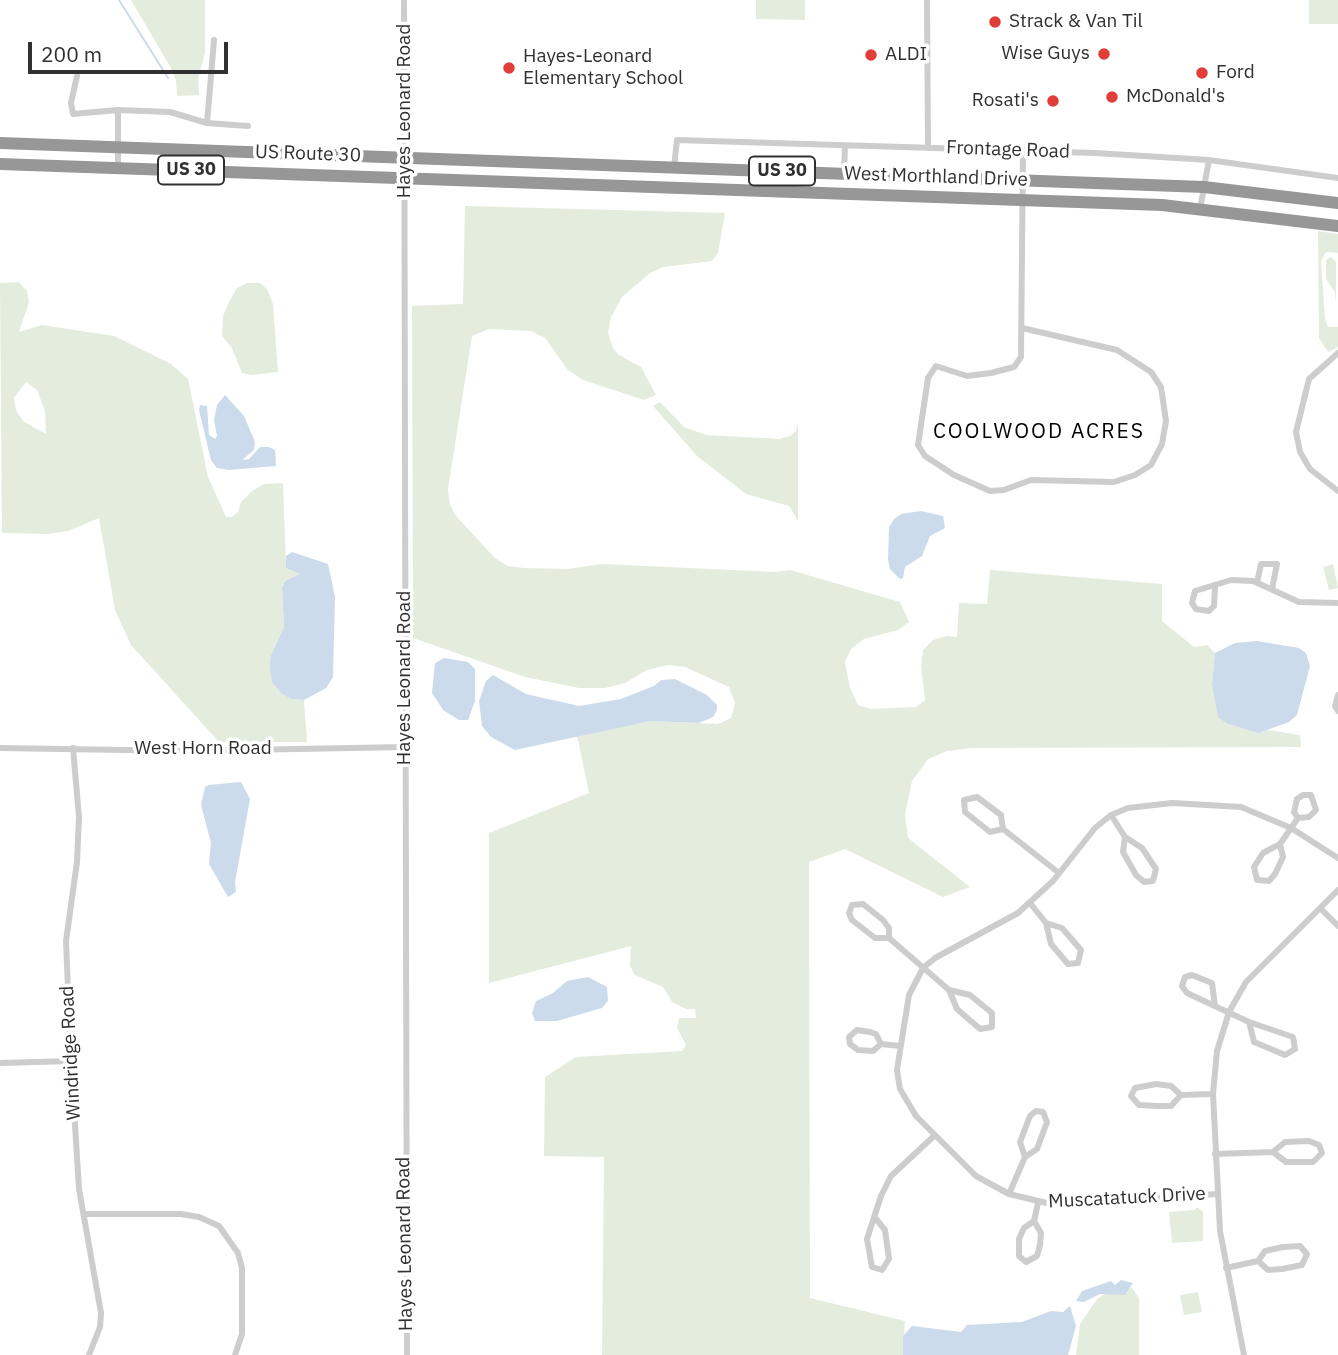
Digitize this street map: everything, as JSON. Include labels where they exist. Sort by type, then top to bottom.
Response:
[{"type":"highway","name":"US 30","points":[[0,144],[405,158]]},
{"type":"highway","name":"West Morthland Drive","points":[[405,158],[1204,187],[1338,203]]},
{"type":"highway","name":"US Route 30","points":[[0,164],[405,177]]},
{"type":"highway","name":"West Morthland Drive","points":[[405,177],[1200,209],[1338,226]]},
{"type":"street","name":"Hayes Leonard Road","points":[[404,0],[407,1355]]},
{"type":"street","points":[[927,0],[928,148]]},
{"type":"street","points":[[207,123],[214,40]]},
{"type":"street","points":[[77,76],[71,103],[74,114],[117,110],[170,112],[207,123],[248,126]]},
{"type":"street","points":[[117,110],[118,168]]},
{"type":"street","name":"Frontage Road","points":[[674,167],[677,140],[1023,150],[1209,160],[1338,178]]},
{"type":"street","points":[[844,173],[845,146]]},
{"type":"street","points":[[1022,328],[1117,350],[1151,372],[1161,387],[1166,421],[1162,444],[1151,465],[1135,475],[1114,482],[1031,480],[1003,490],[990,491],[954,475],[925,456],[918,445],[931,371],[941,366],[967,376],[1008,370],[1021,357],[1023,150]]},
{"type":"street","points":[[1200,209],[1209,160]]},
{"type":"street","points":[[1338,353],[1309,379],[1296,432],[1300,452],[1310,469],[1338,491]]},
{"type":"street","points":[[1256,583],[1261,564],[1278,564],[1272,589]]},
{"type":"street","points":[[1215,586],[1214,606],[1209,611],[1196,609],[1192,603],[1195,591],[1231,580],[1256,583],[1299,602],[1338,603]]},
{"type":"street","points":[[1338,695],[1335,706],[1338,711]]},
{"type":"street","name":"West Horn Road","points":[[0,748],[186,751],[405,747]]},
{"type":"street","name":"Windridge Road","points":[[74,748],[79,817],[77,862],[66,941],[71,1061],[79,1189],[101,1313],[100,1328],[89,1355]]},
{"type":"street","points":[[1003,829],[990,831],[975,820],[965,812],[964,800],[977,797],[1001,815],[1003,829],[1059,873]]},
{"type":"street","name":"Muscatatuck Drive","points":[[1217,1194],[1091,1203],[1038,1203],[1009,1194],[966,1169],[908,1106],[900,1089],[897,1070],[909,995],[923,968],[941,953],[1005,920],[1030,903],[1059,873],[1089,835],[1111,815],[1147,803],[1220,804],[1254,811],[1290,828],[1338,858]]},
{"type":"street","points":[[1111,815],[1125,837],[1142,848],[1156,869],[1153,881],[1144,882],[1136,875],[1124,852],[1125,837]]},
{"type":"street","points":[[1280,845],[1265,849],[1255,864],[1257,880],[1269,881],[1275,874],[1283,858],[1280,845],[1298,818]]},
{"type":"street","points":[[1244,1355],[1226,1268],[1217,1194],[1213,1094],[1217,1051],[1229,1012],[1259,967],[1338,890]]},
{"type":"street","points":[[1030,903],[1046,923],[1051,944],[1068,964],[1078,963],[1081,950],[1062,928],[1046,923]]},
{"type":"street","points":[[889,938],[888,928],[883,920],[863,904],[852,905],[849,913],[852,919],[875,938],[889,938],[949,990],[960,1011],[980,1029],[992,1027],[992,1013],[970,995],[949,990]]},
{"type":"street","points":[[1321,909],[1338,926]]},
{"type":"street","points":[[1215,1006],[1212,984],[1192,975],[1185,977],[1182,986],[1187,993],[1215,1006],[1249,1021],[1293,1037],[1295,1049],[1285,1055],[1254,1042],[1249,1021]]},
{"type":"street","points":[[881,1044],[873,1051],[858,1049],[849,1044],[849,1037],[857,1030],[872,1032],[881,1044],[900,1046]]},
{"type":"street","points":[[0,1063],[71,1061]]},
{"type":"street","points":[[1181,1095],[1171,1106],[1139,1105],[1131,1097],[1135,1088],[1150,1085],[1171,1086],[1181,1095],[1213,1094]]},
{"type":"street","points":[[1009,1194],[1025,1157],[1038,1149],[1047,1124],[1043,1112],[1030,1116],[1020,1142],[1025,1157]]},
{"type":"street","points":[[876,1219],[885,1230],[889,1259],[882,1270],[873,1267],[870,1261],[868,1231],[876,1219],[880,1196],[891,1176],[934,1136]]},
{"type":"street","points":[[1215,1154],[1273,1152],[1285,1142],[1310,1141],[1319,1145],[1322,1153],[1317,1160],[1294,1163],[1286,1162],[1273,1152]]},
{"type":"street","points":[[1034,1221],[1041,1233],[1040,1245],[1037,1256],[1026,1262],[1019,1256],[1019,1239],[1024,1228],[1034,1221],[1038,1203]]},
{"type":"street","points":[[83,1214],[181,1214],[199,1217],[219,1226],[238,1252],[242,1268],[242,1334],[235,1355]]},
{"type":"street","points":[[1226,1268],[1258,1261],[1265,1251],[1283,1247],[1300,1247],[1307,1254],[1302,1265],[1282,1269],[1268,1269],[1258,1261]]},
{"type":"shaded area","points":[[131,0],[205,0],[205,53],[198,78],[199,95],[177,96],[176,80],[171,68]]},
{"type":"shaded area","points":[[756,0],[805,0],[805,20],[756,19]]},
{"type":"shaded area","points":[[1309,0],[1338,0],[1338,24],[1309,24]]},
{"type":"shaded area","points":[[465,206],[725,213],[718,253],[712,261],[663,267],[650,273],[622,297],[611,317],[608,333],[613,348],[619,355],[641,367],[656,395],[644,400],[583,380],[568,370],[545,338],[531,331],[489,329],[472,336],[448,489],[450,505],[456,516],[495,558],[508,566],[524,568],[568,569],[602,564],[775,572],[790,570],[900,602],[909,622],[898,630],[864,639],[851,649],[845,662],[850,688],[858,705],[871,709],[916,707],[925,700],[921,667],[923,650],[933,640],[947,636],[957,637],[959,603],[987,604],[990,570],[1162,584],[1162,621],[1194,647],[1207,645],[1215,653],[1212,684],[1259,733],[1268,730],[1300,735],[1301,747],[971,748],[947,751],[928,759],[912,781],[905,815],[908,838],[970,887],[943,897],[845,849],[809,862],[810,1298],[905,1321],[903,1355],[602,1355],[604,1157],[544,1156],[545,1077],[576,1057],[682,1051],[686,1045],[677,1028],[679,1018],[696,1018],[695,1009],[686,1009],[672,1002],[663,987],[635,975],[630,966],[631,946],[489,983],[489,833],[589,793],[577,735],[650,721],[718,724],[731,718],[735,703],[729,687],[685,667],[668,665],[647,670],[625,683],[605,688],[579,688],[525,677],[413,638],[412,306],[463,304]]},
{"type":"shaded area","points":[[1318,231],[1338,234],[1338,253],[1326,252],[1321,261],[1325,319],[1328,327],[1338,327],[1338,347],[1328,352],[1319,338]]},
{"type":"shaded area","points":[[1331,257],[1336,262],[1336,303],[1335,292],[1326,279],[1326,260]]},
{"type":"shaded area","points":[[19,282],[27,291],[29,302],[19,332],[42,325],[114,336],[171,364],[188,379],[208,477],[226,517],[232,517],[238,512],[241,502],[252,491],[264,484],[283,483],[286,568],[300,574],[285,581],[282,587],[284,627],[271,655],[291,699],[304,700],[307,742],[219,742],[131,645],[115,610],[99,518],[68,531],[48,534],[2,533],[0,283]],"holes":[[[26,382],[37,390],[45,411],[46,434],[23,421],[16,410],[14,398]]]},
{"type":"shaded area","points":[[247,283],[260,283],[267,289],[273,304],[278,372],[252,375],[242,373],[232,348],[222,336],[223,316],[229,302],[237,288]]},
{"type":"shaded area","points":[[660,402],[684,427],[706,435],[779,439],[796,431],[798,423],[798,521],[789,506],[746,494],[697,456],[653,406]]},
{"type":"shaded area","points":[[1333,564],[1338,588],[1329,590],[1323,567]]},
{"type":"shaded area","points":[[1197,1207],[1203,1212],[1203,1241],[1172,1243],[1169,1212],[1195,1210]]},
{"type":"shaded area","points":[[1132,1288],[1139,1298],[1139,1355],[1076,1355],[1080,1324],[1097,1299],[1105,1294]]},
{"type":"shaded area","points":[[1198,1292],[1202,1312],[1184,1315],[1180,1295]]},
{"type":"water","points":[[225,395],[244,416],[255,442],[254,450],[242,460],[249,459],[260,447],[269,447],[275,450],[276,466],[229,470],[217,468],[211,460],[200,405],[207,406],[209,435],[215,439],[217,436],[214,420],[217,405]]},
{"type":"water","points":[[921,511],[943,516],[945,528],[930,536],[922,556],[905,567],[903,578],[900,579],[890,569],[888,560],[889,527],[901,514]]},
{"type":"water","points":[[292,552],[328,564],[335,597],[333,677],[326,688],[304,700],[291,699],[281,693],[272,682],[270,667],[271,655],[284,627],[282,587],[285,581],[300,574],[286,568],[286,556]]},
{"type":"water","points":[[1257,641],[1299,648],[1306,653],[1310,666],[1297,715],[1289,722],[1259,733],[1228,724],[1218,717],[1212,684],[1215,653],[1235,643]]},
{"type":"water","points":[[444,658],[468,662],[475,669],[475,701],[468,720],[459,720],[443,710],[432,693],[435,663]]},
{"type":"water","points":[[493,675],[526,694],[579,706],[621,699],[654,686],[661,680],[675,679],[707,695],[717,705],[717,710],[713,717],[699,723],[650,721],[515,750],[491,737],[482,726],[479,701],[486,681]]},
{"type":"water","points":[[241,782],[250,799],[235,882],[236,892],[228,897],[209,864],[211,843],[201,805],[205,787]]},
{"type":"water","points":[[588,977],[607,987],[608,1001],[602,1008],[557,1021],[535,1021],[532,1013],[536,1001],[553,993],[567,981]]},
{"type":"water","points":[[1121,1280],[1133,1283],[1125,1295],[1100,1294],[1084,1302],[1076,1301],[1082,1291],[1111,1281],[1115,1285]]},
{"type":"water","points":[[1070,1306],[1076,1326],[1068,1355],[903,1355],[903,1336],[912,1326],[961,1332],[967,1325],[1022,1322],[1051,1311],[1063,1312]]},
{"type":"waterway","points":[[119,0],[168,78]]},
{"type":"place","name":"Strack & Van Til","points":[[995,22]]},
{"type":"place","name":"Wise Guys","points":[[1104,54]]},
{"type":"place","name":"ALDI","points":[[871,55]]},
{"type":"place","name":"Hayes-Leonard Elementary School","points":[[509,68]]},
{"type":"place","name":"Ford","points":[[1202,73]]},
{"type":"place","name":"McDonald's","points":[[1112,97]]},
{"type":"place","name":"Rosati's","points":[[1053,101]]},
{"type":"district","name":"COOLWOOD ACRES","points":[[1039,432]]}]
